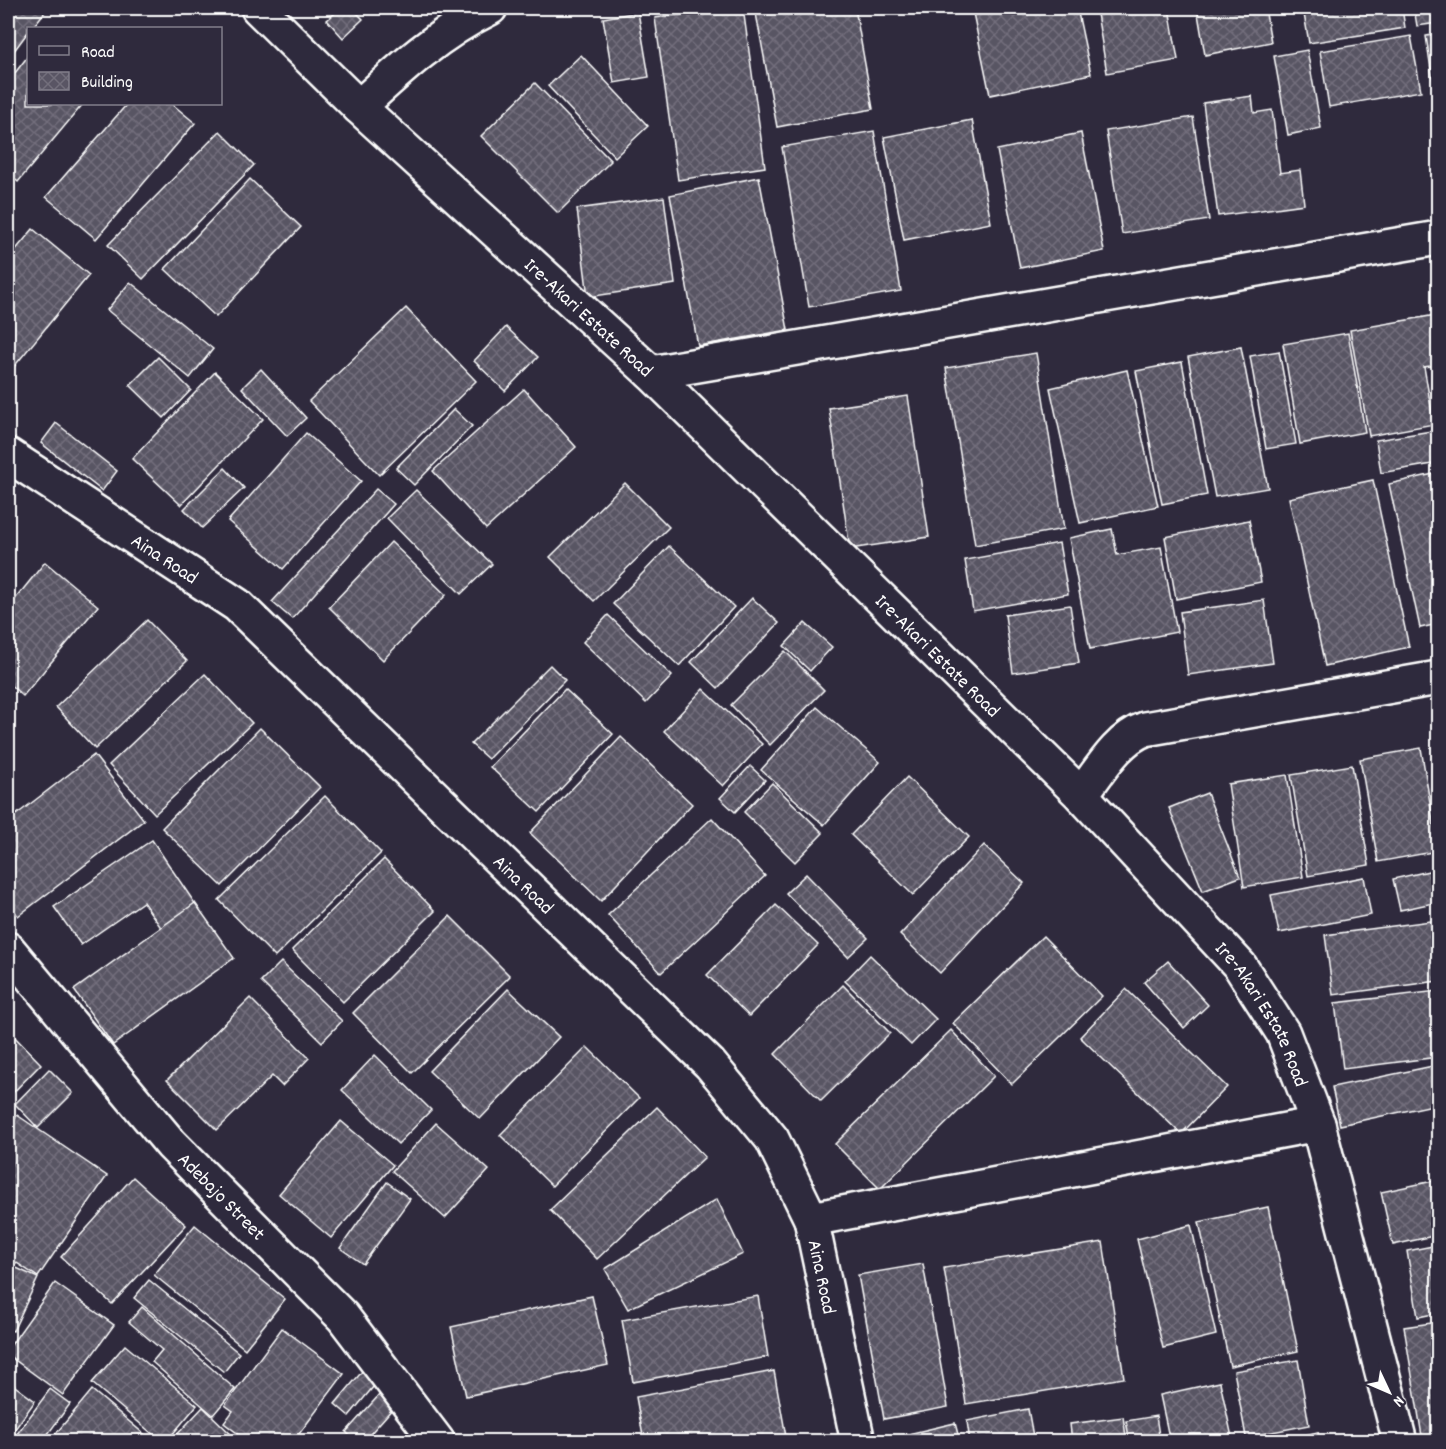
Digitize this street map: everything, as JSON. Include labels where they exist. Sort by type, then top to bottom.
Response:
[{"type":"street","name":"Ire-Akari Estate Road","points":[[258,8],[359,108],[651,373],[1081,795],[1240,966],[1283,1033],[1318,1124],[1400,1442]]},
{"type":"street","points":[[359,108],[414,55],[466,19],[490,8]]},
{"type":"street","points":[[651,373],[1438,238]]},
{"type":"street","name":"Aina Road","points":[[8,455],[237,606],[710,1064],[772,1139],[811,1219],[858,1442]]},
{"type":"street","points":[[1081,795],[1123,742],[1134,733],[1145,729],[1438,678]]},
{"type":"street","name":"Adebajo Street","points":[[8,949],[171,1144],[343,1317],[438,1442]]},
{"type":"street","points":[[811,1219],[1318,1124]]},
{"type":"building","points":[[8,8],[48,8],[33,27],[27,27],[27,33],[8,59]]},
{"type":"building","points":[[341,8],[352,8],[363,19],[343,38],[327,20]]},
{"type":"building","points":[[727,8],[743,8],[765,167],[678,180],[655,18]]},
{"type":"building","points":[[755,8],[855,8],[873,109],[777,127]]},
{"type":"building","points":[[972,8],[1077,8],[1091,74],[990,95]]},
{"type":"building","points":[[1096,8],[1169,8],[1178,60],[1107,73]]},
{"type":"building","points":[[1197,8],[1265,8],[1271,42],[1205,55]]},
{"type":"building","points":[[1303,8],[1402,8],[1405,28],[1309,43]]},
{"type":"building","points":[[1414,8],[1438,8],[1438,23],[1417,26]]},
{"type":"building","points":[[638,12],[649,77],[614,83],[603,18]]},
{"type":"building","points":[[1438,34],[1438,88],[1434,89],[1426,36]]},
{"type":"building","points":[[1411,36],[1421,91],[1329,107],[1320,51]]},
{"type":"building","points":[[1307,50],[1321,128],[1288,135],[1274,56]]},
{"type":"building","points":[[581,55],[648,126],[615,157],[548,86]]},
{"type":"building","points":[[27,57],[27,105],[82,105],[18,182],[8,173],[8,82]]},
{"type":"building","points":[[535,83],[611,161],[558,213],[481,136]]},
{"type":"building","points":[[1252,96],[1254,113],[1272,110],[1280,173],[1300,170],[1304,204],[1218,216],[1203,103]]},
{"type":"building","points":[[126,105],[173,105],[195,123],[96,239],[46,197]]},
{"type":"building","points":[[1193,117],[1209,220],[1122,234],[1106,131]]},
{"type":"building","points":[[972,120],[991,223],[904,240],[884,137]]},
{"type":"building","points":[[220,131],[254,165],[143,279],[108,245]]},
{"type":"building","points":[[874,131],[901,291],[809,307],[782,147]]},
{"type":"building","points":[[1081,133],[1104,251],[1020,268],[997,150]]},
{"type":"building","points":[[759,177],[788,330],[698,346],[670,195]]},
{"type":"building","points":[[250,179],[301,227],[216,317],[165,269]]},
{"type":"building","points":[[664,197],[675,284],[588,297],[577,209]]},
{"type":"building","points":[[33,229],[89,275],[8,374],[8,259]]},
{"type":"building","points":[[130,282],[213,349],[190,378],[107,310]]},
{"type":"building","points":[[406,308],[476,381],[379,475],[309,401]]},
{"type":"building","points":[[1436,315],[1438,365],[1424,367],[1434,424],[1369,436],[1350,330]]},
{"type":"building","points":[[506,327],[538,357],[505,391],[474,361]]},
{"type":"building","points":[[1348,333],[1365,432],[1300,444],[1283,344]]},
{"type":"building","points":[[1241,347],[1268,488],[1215,497],[1188,357]]},
{"type":"building","points":[[1279,351],[1296,444],[1266,449],[1250,356]]},
{"type":"building","points":[[1036,353],[1064,529],[975,545],[946,368]]},
{"type":"building","points":[[158,357],[191,390],[164,418],[130,385]]},
{"type":"building","points":[[1182,362],[1207,495],[1162,504],[1136,371]]},
{"type":"building","points":[[261,369],[306,418],[287,436],[242,388]]},
{"type":"building","points":[[1127,370],[1158,506],[1080,523],[1050,388]]},
{"type":"building","points":[[215,372],[263,419],[181,505],[132,459]]},
{"type":"building","points":[[524,389],[576,447],[486,529],[433,471]]},
{"type":"building","points":[[908,396],[929,537],[850,549],[829,408]]},
{"type":"building","points":[[454,409],[472,426],[414,485],[396,468]]},
{"type":"building","points":[[56,423],[117,471],[102,491],[41,443]]},
{"type":"building","points":[[1438,430],[1438,463],[1381,473],[1376,440]]},
{"type":"building","points":[[306,433],[361,481],[283,569],[228,521]]},
{"type":"building","points":[[225,468],[244,488],[202,528],[184,509]]},
{"type":"building","points":[[1438,473],[1438,624],[1420,628],[1389,484]]},
{"type":"building","points":[[1373,480],[1409,647],[1325,666],[1289,498]]},
{"type":"building","points":[[625,483],[669,527],[594,601],[550,557]]},
{"type":"building","points":[[376,489],[394,504],[292,619],[272,602]]},
{"type":"building","points":[[416,490],[492,564],[461,594],[387,518]]},
{"type":"building","points":[[1249,520],[1261,582],[1176,599],[1165,537]]},
{"type":"building","points":[[1112,529],[1117,555],[1161,547],[1177,632],[1090,649],[1069,538]]},
{"type":"building","points":[[391,542],[446,595],[383,660],[329,607]]},
{"type":"building","points":[[1059,543],[1068,594],[973,611],[965,560]]},
{"type":"building","points":[[669,546],[734,607],[679,666],[613,604]]},
{"type":"building","points":[[45,562],[98,606],[23,696],[8,683],[8,608]]},
{"type":"building","points":[[752,598],[779,623],[718,688],[691,662]]},
{"type":"building","points":[[1264,600],[1273,663],[1188,675],[1180,612]]},
{"type":"building","points":[[1070,605],[1079,663],[1013,673],[1005,615]]},
{"type":"building","points":[[608,615],[672,676],[646,703],[583,642]]},
{"type":"building","points":[[147,620],[187,661],[95,749],[56,707]]},
{"type":"building","points":[[805,623],[832,647],[810,671],[784,646]]},
{"type":"building","points":[[785,651],[824,690],[770,745],[731,705]]},
{"type":"building","points":[[550,665],[565,680],[488,759],[471,744]]},
{"type":"building","points":[[205,674],[252,723],[155,814],[109,765]]},
{"type":"building","points":[[565,689],[613,734],[539,812],[490,767]]},
{"type":"building","points":[[703,689],[762,744],[723,786],[664,731]]},
{"type":"building","points":[[817,707],[880,762],[824,825],[761,770]]},
{"type":"building","points":[[260,728],[320,787],[222,886],[162,828]]},
{"type":"building","points":[[621,737],[692,804],[601,901],[530,833]]},
{"type":"building","points":[[1421,748],[1438,851],[1378,862],[1360,759]]},
{"type":"building","points":[[94,755],[144,820],[18,916],[8,902],[8,821]]},
{"type":"building","points":[[1352,765],[1369,865],[1308,876],[1291,775]]},
{"type":"building","points":[[750,766],[765,780],[735,812],[720,798]]},
{"type":"building","points":[[1287,775],[1303,877],[1244,887],[1228,784]]},
{"type":"building","points":[[907,777],[969,837],[913,895],[851,835]]},
{"type":"building","points":[[772,783],[823,833],[795,862],[744,812]]},
{"type":"building","points":[[1207,793],[1240,877],[1203,891],[1169,808]]},
{"type":"building","points":[[325,796],[381,853],[275,957],[219,900]]},
{"type":"building","points":[[712,818],[765,876],[661,973],[608,915]]},
{"type":"building","points":[[152,840],[196,905],[162,929],[143,902],[81,945],[54,907]]},
{"type":"building","points":[[984,845],[1024,883],[940,973],[900,935]]},
{"type":"building","points":[[384,859],[435,911],[343,1002],[292,950]]},
{"type":"building","points":[[1438,869],[1438,902],[1400,910],[1393,879]]},
{"type":"building","points":[[806,874],[868,938],[848,957],[786,893]]},
{"type":"building","points":[[1364,877],[1371,915],[1279,933],[1271,895]]},
{"type":"building","points":[[195,903],[234,958],[113,1045],[74,990]]},
{"type":"building","points":[[776,905],[818,945],[749,1016],[707,975]]},
{"type":"building","points":[[450,916],[510,976],[412,1073],[353,1013]]},
{"type":"building","points":[[1438,920],[1438,981],[1333,995],[1325,935]]},
{"type":"building","points":[[1043,936],[1102,996],[1012,1084],[953,1023]]},
{"type":"building","points":[[870,955],[936,1019],[911,1045],[845,981]]},
{"type":"building","points":[[1168,961],[1208,1005],[1184,1028],[1144,982]]},
{"type":"building","points":[[281,962],[342,1021],[322,1042],[261,982]]},
{"type":"building","points":[[843,985],[890,1033],[821,1101],[775,1054]]},
{"type":"building","points":[[508,989],[559,1037],[480,1119],[429,1071]]},
{"type":"building","points":[[1126,989],[1227,1087],[1181,1134],[1080,1037]]},
{"type":"building","points":[[1438,991],[1438,1057],[1343,1069],[1335,1003]]},
{"type":"building","points":[[250,998],[309,1058],[282,1086],[272,1076],[217,1130],[167,1080]]},
{"type":"building","points":[[8,1030],[41,1064],[8,1098]]},
{"type":"building","points":[[951,1030],[994,1076],[880,1189],[835,1144]]},
{"type":"building","points":[[587,1047],[639,1098],[552,1186],[500,1135]]},
{"type":"building","points":[[375,1055],[431,1110],[398,1144],[342,1090]]},
{"type":"building","points":[[1438,1065],[1438,1104],[1340,1125],[1332,1087]]},
{"type":"building","points":[[49,1069],[73,1093],[38,1128],[15,1104]]},
{"type":"building","points":[[657,1107],[705,1157],[597,1259],[550,1210]]},
{"type":"building","points":[[17,1115],[107,1176],[38,1277],[8,1257],[8,1129]]},
{"type":"building","points":[[341,1121],[393,1165],[331,1238],[279,1194]]},
{"type":"building","points":[[436,1123],[489,1170],[445,1218],[392,1171]]},
{"type":"building","points":[[133,1177],[186,1225],[112,1304],[61,1257]]},
{"type":"building","points":[[1438,1180],[1438,1235],[1393,1245],[1381,1192]]},
{"type":"building","points":[[387,1182],[410,1199],[363,1264],[340,1248]]},
{"type":"building","points":[[717,1199],[743,1254],[628,1309],[605,1269]]},
{"type":"building","points":[[1268,1207],[1298,1351],[1230,1366],[1199,1222]]},
{"type":"building","points":[[195,1225],[285,1299],[245,1349],[154,1275]]},
{"type":"building","points":[[1191,1225],[1216,1335],[1163,1348],[1137,1239]]},
{"type":"building","points":[[1103,1242],[1124,1378],[966,1404],[944,1268]]},
{"type":"building","points":[[1438,1245],[1438,1313],[1418,1317],[1407,1251]]},
{"type":"building","points":[[8,1264],[38,1278],[13,1331],[8,1329]]},
{"type":"building","points":[[923,1264],[948,1407],[884,1419],[858,1275]]},
{"type":"building","points":[[149,1280],[239,1353],[224,1372],[134,1298]]},
{"type":"building","points":[[55,1283],[114,1325],[63,1395],[8,1355],[8,1349]]},
{"type":"building","points":[[592,1296],[608,1365],[466,1396],[451,1327]]},
{"type":"building","points":[[758,1296],[768,1357],[633,1382],[622,1320]]},
{"type":"building","points":[[142,1307],[235,1389],[213,1415],[152,1362],[162,1350],[129,1322]]},
{"type":"building","points":[[1438,1322],[1438,1442],[1423,1442],[1404,1327]]},
{"type":"building","points":[[282,1328],[344,1374],[293,1442],[249,1442],[224,1423],[233,1411],[225,1405]]},
{"type":"building","points":[[125,1345],[197,1405],[166,1442],[162,1442],[92,1383]]},
{"type":"building","points":[[1298,1360],[1309,1425],[1246,1437],[1234,1371]]},
{"type":"building","points":[[365,1368],[379,1380],[349,1416],[335,1404]]},
{"type":"building","points":[[774,1371],[787,1442],[644,1442],[636,1397]]},
{"type":"building","points":[[8,1381],[35,1401],[8,1439]]},
{"type":"building","points":[[1220,1382],[1233,1442],[1170,1442],[1160,1395]]},
{"type":"building","points":[[50,1389],[70,1404],[42,1442],[11,1442]]},
{"type":"building","points":[[92,1390],[145,1435],[140,1442],[49,1442]]},
{"type":"building","points":[[380,1394],[394,1407],[363,1442],[356,1442],[346,1432]]},
{"type":"building","points":[[203,1407],[239,1442],[170,1442]]},
{"type":"building","points":[[1028,1409],[1034,1442],[970,1442],[967,1421]]},
{"type":"building","points":[[1156,1416],[1160,1442],[1130,1442],[1126,1421]]},
{"type":"building","points":[[1123,1417],[1127,1442],[1072,1442],[1070,1424]]},
{"type":"building","points":[[955,1423],[960,1442],[888,1442],[887,1439]]},
{"type":"building","points":[[1318,1432],[1320,1442],[1276,1442]]}]
